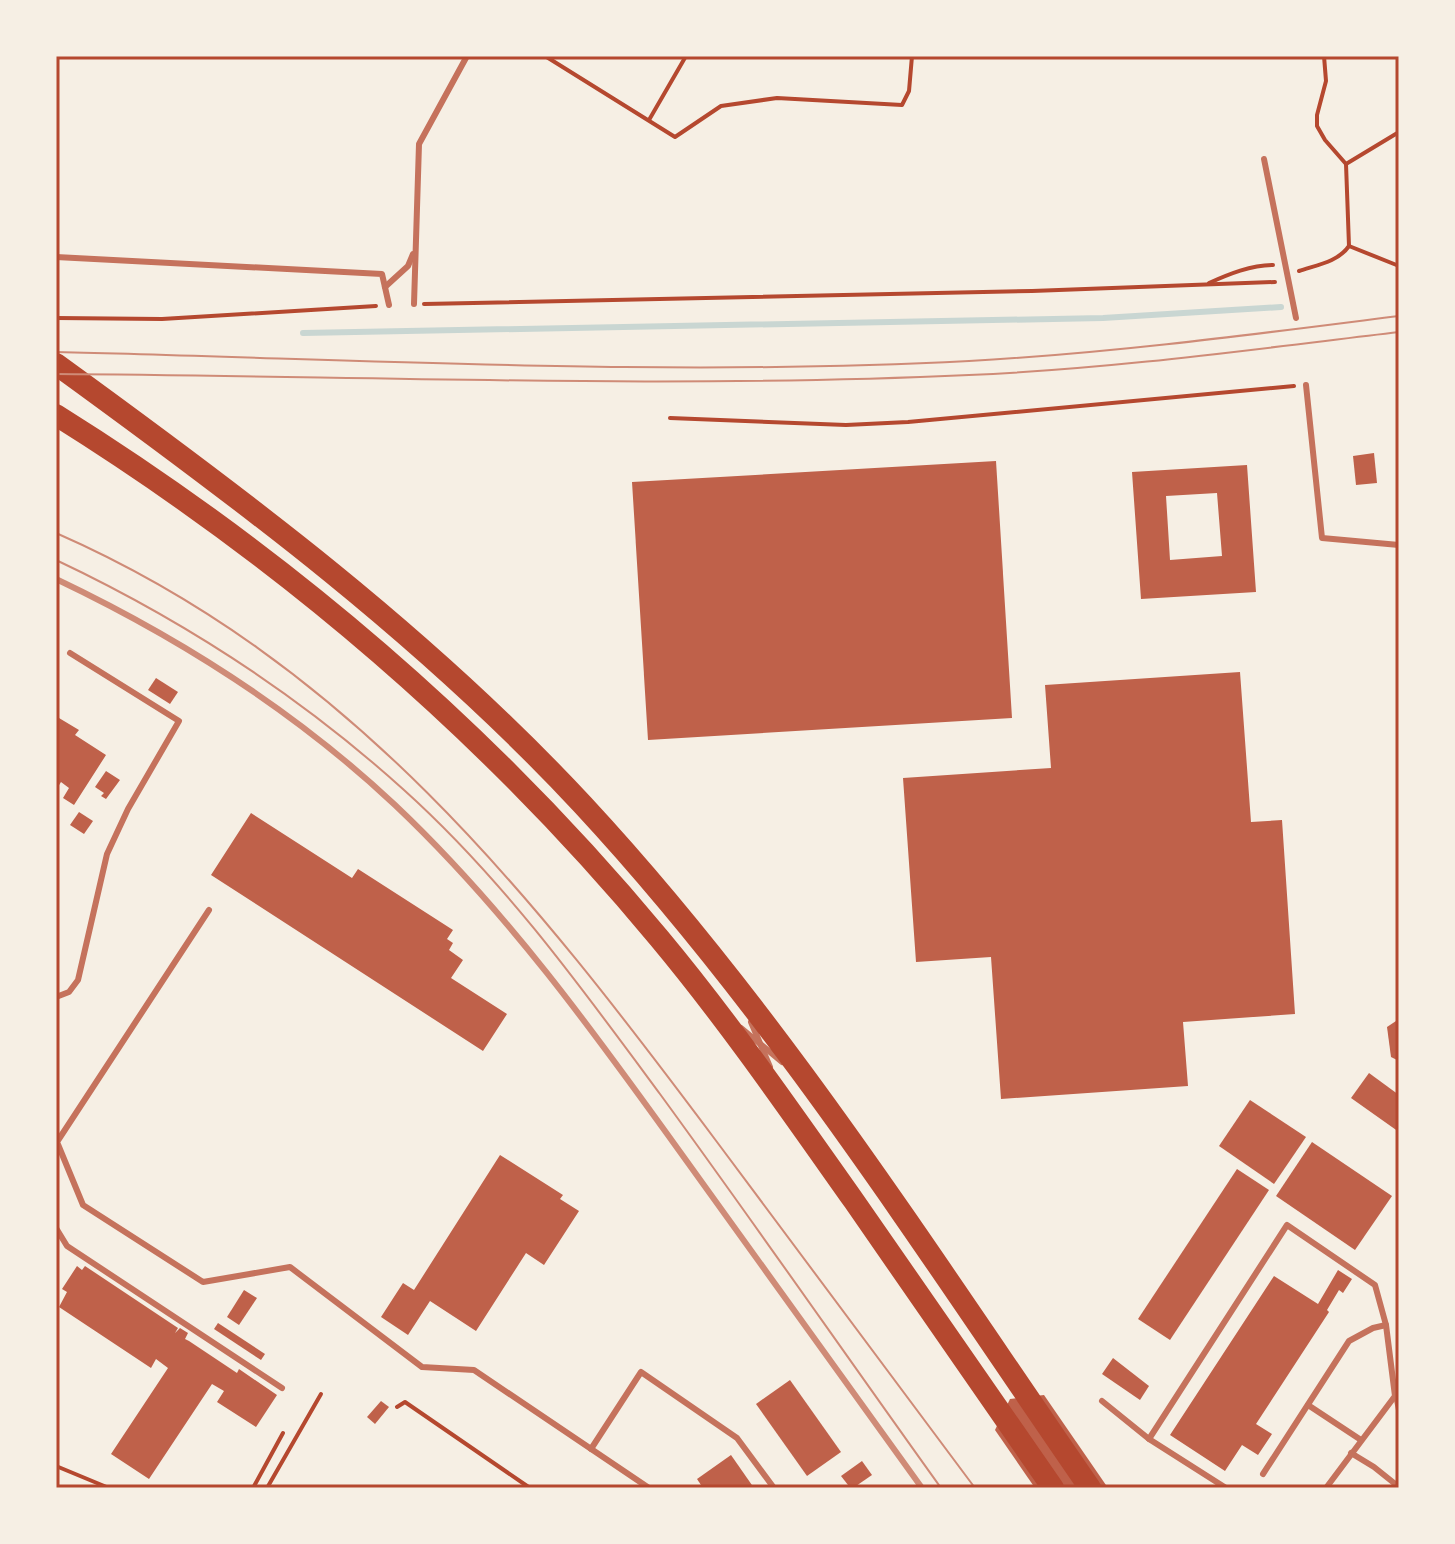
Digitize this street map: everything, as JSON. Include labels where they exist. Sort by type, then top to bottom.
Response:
[{"type":"highway","points":[[56,364],[305,549],[452,675],[583,805],[689,926],[736,985],[810,1085],[1090,1488]]},
{"type":"highway","points":[[56,415],[236,536],[385,657],[537,802],[659,938],[711,1003],[1053,1488]]},
{"type":"lane","points":[[414,304],[419,144],[467,56]]},
{"type":"lane","points":[[1264,159],[1296,318]]},
{"type":"lane","points":[[385,287],[408,266],[415,250]]},
{"type":"lane","points":[[56,257],[382,274],[389,305]]},
{"type":"lane","points":[[1306,385],[1322,538],[1399,545]]},
{"type":"lane","points":[[56,421],[88,434]]},
{"type":"lane","points":[[56,997],[69,992],[78,980],[107,854],[128,809],[179,721],[70,653]]},
{"type":"lane","points":[[209,910],[57,1142],[83,1205],[203,1282],[290,1267],[422,1367],[474,1370],[649,1488]]},
{"type":"lane","points":[[736,985],[785,1104]]},
{"type":"lane","points":[[711,1003],[810,1085]]},
{"type":"lane","points":[[1149,1439],[1287,1225],[1375,1285],[1386,1325],[1399,1410]]},
{"type":"lane","points":[[56,1228],[67,1246],[282,1388]]},
{"type":"lane","points":[[1263,1474],[1349,1341],[1373,1328],[1386,1325]]},
{"type":"lane","points":[[591,1449],[641,1372],[737,1438],[774,1488]]},
{"type":"lane","points":[[1326,1488],[1397,1394]]},
{"type":"lane","points":[[1102,1401],[1149,1439],[1226,1488]]},
{"type":"lane","points":[[1308,1405],[1361,1440]]},
{"type":"lane","points":[[1351,1453],[1399,1487]]},
{"type":"path","points":[[545,56],[675,137],[721,106],[777,98],[902,105],[909,91],[912,56]]},
{"type":"path","points":[[649,120],[686,56]]},
{"type":"path","points":[[414,304],[1032,291],[1290,281],[1299,271],[1330,261],[1349,246],[1346,164],[1317,126],[1326,81],[1324,56]]},
{"type":"path","points":[[1346,164],[1399,132]]},
{"type":"path","points":[[1349,246],[1399,266]]},
{"type":"path","points":[[1209,283],[1263,265],[1286,265]]},
{"type":"path","points":[[56,318],[248,316],[389,305]]},
{"type":"path","points":[[670,418],[846,425],[892,423],[1306,385]]},
{"type":"path","points":[[267,1488],[321,1394]]},
{"type":"path","points":[[397,1407],[405,1402],[530,1488]]},
{"type":"path","points":[[253,1488],[283,1433]]},
{"type":"path","points":[[56,1466],[109,1488]]},
{"type":"building","points":[[1374,453],[1377,483],[1356,485],[1353,456]]},
{"type":"building","points":[[996,461],[1012,718],[648,740],[632,482]]},
{"type":"building","points":[[1247,465],[1256,592],[1141,599],[1132,472]],"holes":[[[1217,493],[1222,556],[1170,560],[1166,496]]]},
{"type":"building","points":[[1240,672],[1251,822],[1282,820],[1295,1014],[1183,1022],[1188,1086],[1001,1099],[991,957],[916,962],[903,778],[1051,768],[1045,685]]},
{"type":"building","points":[[156,678],[178,692],[170,704],[148,690]]},
{"type":"building","points":[[59,718],[79,730],[75,735],[106,755],[74,805],[63,798],[69,788],[61,782],[56,790],[56,723]]},
{"type":"building","points":[[106,771],[120,780],[106,799],[101,796],[104,793],[95,787]]},
{"type":"building","points":[[79,812],[93,821],[84,834],[70,825]]},
{"type":"building","points":[[251,813],[352,878],[358,869],[453,930],[447,939],[453,943],[449,950],[463,960],[451,978],[507,1014],[483,1051],[211,875]]},
{"type":"building","points":[[1399,1019],[1399,1061],[1391,1057],[1387,1027]]},
{"type":"building","points":[[1369,1073],[1399,1095],[1399,1132],[1351,1098]]},
{"type":"building","points":[[1250,1100],[1306,1137],[1274,1184],[1219,1146]]},
{"type":"building","points":[[1312,1142],[1392,1196],[1355,1250],[1276,1196]]},
{"type":"building","points":[[500,1155],[563,1195],[560,1199],[579,1211],[544,1265],[526,1253],[476,1331],[430,1301],[408,1335],[381,1317],[403,1283],[414,1290]]},
{"type":"building","points":[[1237,1169],[1269,1190],[1170,1340],[1138,1319]]},
{"type":"building","points":[[77,1266],[82,1270],[85,1266],[178,1328],[175,1333],[180,1328],[188,1333],[185,1339],[237,1373],[239,1369],[277,1395],[256,1427],[217,1402],[224,1391],[212,1384],[149,1479],[111,1454],[168,1368],[156,1359],[151,1368],[59,1307],[67,1292],[62,1289]]},
{"type":"building","points":[[1338,1270],[1352,1279],[1343,1293],[1339,1290],[1327,1310],[1329,1312],[1256,1424],[1272,1434],[1258,1455],[1242,1445],[1225,1471],[1170,1435],[1274,1276],[1318,1304]]},
{"type":"building","points":[[244,1290],[257,1298],[239,1325],[227,1317]]},
{"type":"building","points":[[218,1323],[265,1354],[261,1360],[214,1329]]},
{"type":"building","points":[[1113,1358],[1149,1386],[1140,1400],[1102,1374]]},
{"type":"building","points":[[790,1380],[841,1452],[807,1476],[756,1404]]},
{"type":"building","points":[[1044,1395],[1108,1488],[1035,1488],[995,1430],[1010,1399]]},
{"type":"building","points":[[381,1401],[389,1407],[375,1424],[367,1417]]},
{"type":"building","points":[[731,1455],[754,1488],[703,1488],[697,1479]]},
{"type":"building","points":[[862,1461],[872,1475],[856,1486],[848,1485],[841,1476]]},
{"type":"waterway","points":[[303,333],[1103,318],[1281,307]]},
{"type":"tram line","points":[[56,352],[627,367],[855,365],[1077,353],[1399,316]]},
{"type":"tram line","points":[[56,374],[627,381],[855,379],[1076,368],[1399,332]]},
{"type":"tram line","points":[[56,533],[161,586],[257,648],[345,717],[427,792],[504,874],[577,960],[975,1488]]},
{"type":"tram line","points":[[56,560],[194,634],[281,691],[364,755],[475,860],[540,935],[630,1054],[941,1488]]},
{"type":"railway","points":[[56,579],[147,626],[276,708],[357,771],[436,845],[511,930],[582,1018],[922,1488]]}]
